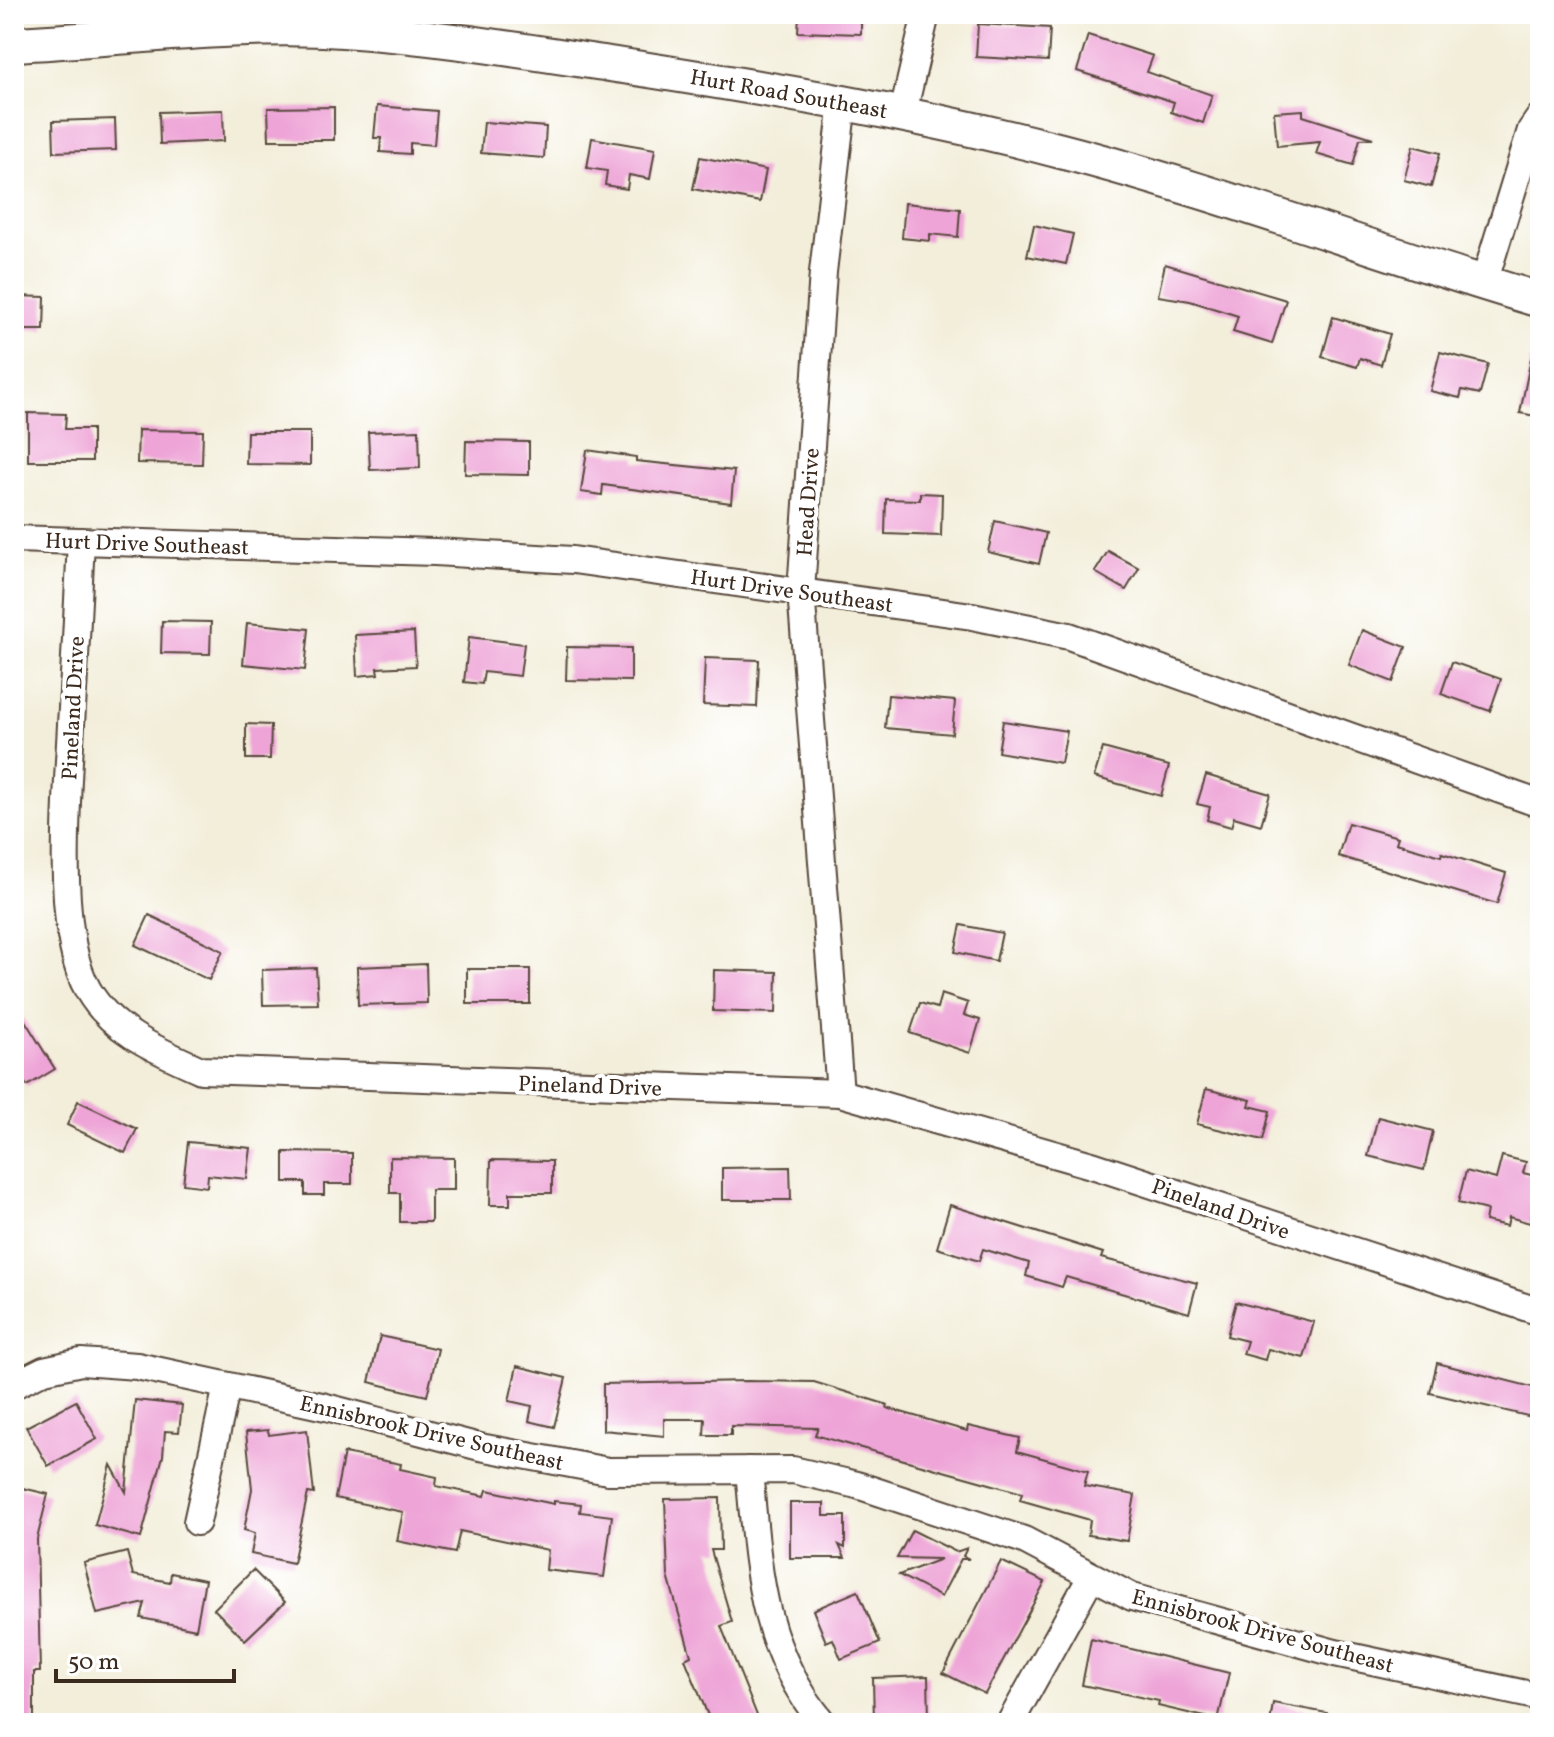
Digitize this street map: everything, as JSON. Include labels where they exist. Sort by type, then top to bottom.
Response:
[{"type":"street","points":[[903,113],[926,14]]},
{"type":"street","name":"Hurt Road Southeast","points":[[14,44],[284,29],[340,22],[843,102],[903,113],[1142,173],[1540,300]]},
{"type":"street","name":"Head Drive","points":[[840,1093],[801,591],[823,272],[843,102]]},
{"type":"street","points":[[1484,283],[1531,130],[1540,117]]},
{"type":"street","name":"Hurt Drive Southeast","points":[[14,539],[573,560],[972,616],[1069,636],[1540,804]]},
{"type":"street","name":"Pineland Drive","points":[[81,541],[65,836],[72,946],[88,990],[114,1023],[157,1050],[201,1070],[840,1093],[1095,1166],[1540,1312]]},
{"type":"street","name":"Ennisbrook Drive Southeast","points":[[14,1385],[44,1370],[81,1362],[137,1366],[480,1447],[608,1471],[793,1470],[857,1485],[1024,1540],[1132,1597],[1335,1653],[1540,1697]]},
{"type":"street","points":[[197,1522],[227,1386]]},
{"type":"street","points":[[749,1470],[761,1595],[777,1646],[805,1701],[823,1723]]},
{"type":"street","points":[[1010,1723],[1091,1577]]},
{"type":"building","points":[[799,14],[861,14],[861,34],[798,32]]},
{"type":"building","points":[[978,24],[1050,28],[1048,61],[976,57]]},
{"type":"building","points":[[1088,35],[1153,56],[1147,72],[1212,95],[1203,123],[1171,112],[1174,102],[1077,71]]},
{"type":"building","points":[[377,106],[437,111],[434,145],[410,143],[410,154],[380,152],[381,138],[374,138]]},
{"type":"building","points":[[334,107],[334,140],[269,140],[268,108]]},
{"type":"building","points":[[223,110],[224,141],[160,144],[159,112]]},
{"type":"building","points":[[1303,110],[1303,116],[1373,138],[1360,139],[1353,165],[1316,154],[1320,142],[1277,146],[1274,112]]},
{"type":"building","points":[[115,119],[116,150],[54,152],[53,121]]},
{"type":"building","points":[[484,122],[546,127],[544,158],[481,153]]},
{"type":"building","points":[[592,138],[655,149],[650,179],[629,175],[627,189],[605,185],[607,171],[587,168]]},
{"type":"building","points":[[1413,146],[1440,153],[1431,187],[1404,180]]},
{"type":"building","points":[[700,157],[766,170],[760,202],[693,189]]},
{"type":"building","points":[[905,203],[960,209],[958,237],[930,234],[930,241],[902,238]]},
{"type":"building","points":[[1034,225],[1073,234],[1066,264],[1027,256]]},
{"type":"building","points":[[1165,264],[1286,300],[1272,344],[1233,332],[1238,316],[1190,301],[1158,296]]},
{"type":"building","points":[[16,296],[45,297],[44,330],[16,330]]},
{"type":"building","points":[[1333,317],[1390,334],[1381,365],[1360,358],[1357,367],[1322,357]]},
{"type":"building","points":[[1440,352],[1488,364],[1480,394],[1462,390],[1460,398],[1430,391]]},
{"type":"building","points":[[1531,358],[1540,359],[1540,417],[1520,413]]},
{"type":"building","points":[[28,413],[66,414],[65,429],[92,429],[92,461],[28,461]]},
{"type":"building","points":[[138,430],[203,431],[202,464],[137,463]]},
{"type":"building","points":[[419,430],[420,468],[370,470],[368,432]]},
{"type":"building","points":[[247,432],[310,432],[310,465],[246,464]]},
{"type":"building","points":[[466,441],[529,442],[529,475],[465,474]]},
{"type":"building","points":[[587,450],[636,457],[636,461],[734,471],[731,503],[603,485],[602,495],[581,492]]},
{"type":"building","points":[[920,493],[942,494],[941,536],[885,534],[886,499],[920,500]]},
{"type":"building","points":[[995,521],[1046,533],[1039,564],[988,552]]},
{"type":"building","points":[[1108,551],[1139,568],[1126,590],[1095,572]]},
{"type":"building","points":[[162,621],[211,622],[210,654],[161,653]]},
{"type":"building","points":[[247,623],[309,629],[305,670],[243,664]]},
{"type":"building","points":[[1362,630],[1406,647],[1393,682],[1349,665]]},
{"type":"building","points":[[414,632],[416,666],[377,668],[378,674],[357,676],[355,635]]},
{"type":"building","points":[[469,637],[524,644],[520,676],[484,672],[482,684],[464,682]]},
{"type":"building","points":[[567,647],[631,648],[631,681],[566,680]]},
{"type":"building","points":[[705,658],[759,660],[757,707],[703,705]]},
{"type":"building","points":[[1452,662],[1501,679],[1490,711],[1441,694]]},
{"type":"building","points":[[888,695],[955,701],[952,734],[885,728]]},
{"type":"building","points":[[1003,721],[1067,731],[1061,763],[998,752]]},
{"type":"building","points":[[246,724],[271,725],[270,759],[246,759]]},
{"type":"building","points":[[1103,748],[1169,766],[1161,796],[1094,777]]},
{"type":"building","points":[[1206,775],[1270,794],[1261,825],[1234,817],[1231,827],[1207,820],[1210,807],[1197,804]]},
{"type":"building","points":[[1348,823],[1398,837],[1396,843],[1441,856],[1442,853],[1506,873],[1497,904],[1338,856]]},
{"type":"building","points":[[149,915],[223,951],[209,980],[135,945]]},
{"type":"building","points":[[961,925],[1002,933],[996,961],[955,952]]},
{"type":"building","points":[[426,964],[427,1003],[358,1005],[357,967]]},
{"type":"building","points":[[316,968],[318,1004],[263,1005],[262,970]]},
{"type":"building","points":[[467,969],[530,969],[530,1004],[467,1004]]},
{"type":"building","points":[[714,970],[777,972],[776,1013],[713,1011]]},
{"type":"building","points":[[941,994],[968,1003],[964,1015],[980,1020],[970,1053],[910,1033],[920,1003],[937,1008]]},
{"type":"building","points":[[14,1003],[55,1069],[27,1086],[14,1065]]},
{"type":"building","points":[[1206,1089],[1251,1100],[1249,1106],[1270,1111],[1263,1140],[1197,1124]]},
{"type":"building","points":[[78,1101],[137,1129],[125,1153],[67,1125]]},
{"type":"building","points":[[1378,1117],[1433,1131],[1424,1170],[1368,1156]]},
{"type":"building","points":[[188,1142],[251,1148],[247,1179],[208,1175],[207,1187],[183,1184]]},
{"type":"building","points":[[284,1152],[352,1153],[352,1184],[324,1184],[324,1195],[305,1195],[305,1182],[284,1182]]},
{"type":"building","points":[[1502,1156],[1526,1162],[1523,1173],[1540,1177],[1530,1223],[1509,1217],[1507,1226],[1485,1221],[1487,1210],[1458,1203],[1466,1171],[1496,1179]]},
{"type":"building","points":[[390,1157],[454,1158],[454,1190],[431,1190],[431,1222],[400,1222],[400,1193],[390,1193]]},
{"type":"building","points":[[491,1160],[552,1161],[552,1193],[510,1193],[510,1205],[490,1205]]},
{"type":"building","points":[[790,1167],[791,1200],[722,1200],[722,1168]]},
{"type":"building","points":[[950,1205],[1103,1253],[1101,1258],[1197,1283],[1189,1313],[1066,1277],[1062,1287],[1026,1276],[1029,1263],[983,1249],[979,1261],[937,1248]]},
{"type":"building","points":[[1236,1302],[1314,1322],[1304,1358],[1268,1349],[1265,1360],[1243,1354],[1247,1341],[1227,1336]]},
{"type":"building","points":[[380,1336],[438,1349],[427,1396],[369,1382]]},
{"type":"building","points":[[1437,1363],[1540,1389],[1540,1419],[1430,1393]]},
{"type":"building","points":[[517,1366],[566,1378],[554,1427],[529,1421],[532,1406],[509,1401]]},
{"type":"building","points":[[814,1382],[888,1405],[887,1408],[967,1431],[968,1426],[1020,1438],[1017,1451],[1088,1471],[1084,1486],[1135,1495],[1127,1541],[1088,1535],[1090,1520],[1020,1500],[1022,1493],[815,1435],[818,1428],[731,1426],[731,1435],[704,1435],[705,1419],[664,1419],[664,1436],[603,1430],[603,1384]]},
{"type":"building","points":[[135,1400],[182,1405],[179,1432],[165,1431],[163,1456],[141,1538],[95,1525],[111,1465],[126,1492]]},
{"type":"building","points":[[76,1401],[97,1439],[48,1466],[26,1427]]},
{"type":"building","points":[[268,1430],[269,1435],[307,1430],[314,1494],[308,1493],[293,1563],[251,1554],[255,1533],[244,1530],[252,1489],[246,1432]]},
{"type":"building","points":[[344,1453],[401,1464],[400,1469],[437,1477],[436,1486],[485,1496],[487,1490],[554,1504],[554,1501],[581,1504],[580,1512],[612,1516],[604,1577],[546,1570],[548,1550],[460,1531],[455,1553],[397,1541],[403,1512],[335,1498]]},
{"type":"building","points":[[14,1486],[48,1494],[37,1539],[40,1672],[34,1672],[34,1723],[14,1723]]},
{"type":"building","points":[[720,1498],[721,1550],[711,1550],[732,1622],[721,1626],[760,1723],[711,1723],[685,1659],[691,1656],[668,1576],[665,1499]]},
{"type":"building","points":[[790,1503],[824,1503],[824,1516],[845,1516],[845,1548],[839,1545],[845,1558],[790,1558]]},
{"type":"building","points":[[912,1530],[956,1552],[967,1548],[963,1556],[969,1559],[961,1559],[941,1597],[899,1575],[941,1559],[897,1558]]},
{"type":"building","points":[[127,1552],[133,1575],[170,1582],[171,1573],[205,1580],[196,1629],[141,1618],[145,1603],[97,1614],[84,1563]]},
{"type":"building","points":[[1001,1561],[1045,1582],[985,1694],[943,1673]]},
{"type":"building","points":[[253,1570],[285,1602],[245,1640],[214,1609]]},
{"type":"building","points":[[858,1591],[880,1643],[841,1659],[833,1639],[826,1642],[813,1610]]},
{"type":"building","points":[[1091,1639],[1229,1673],[1218,1720],[1158,1706],[1159,1701],[1082,1685]]},
{"type":"building","points":[[928,1676],[929,1719],[874,1721],[873,1678]]},
{"type":"building","points":[[1273,1703],[1327,1713],[1326,1723],[1270,1723]]}]
